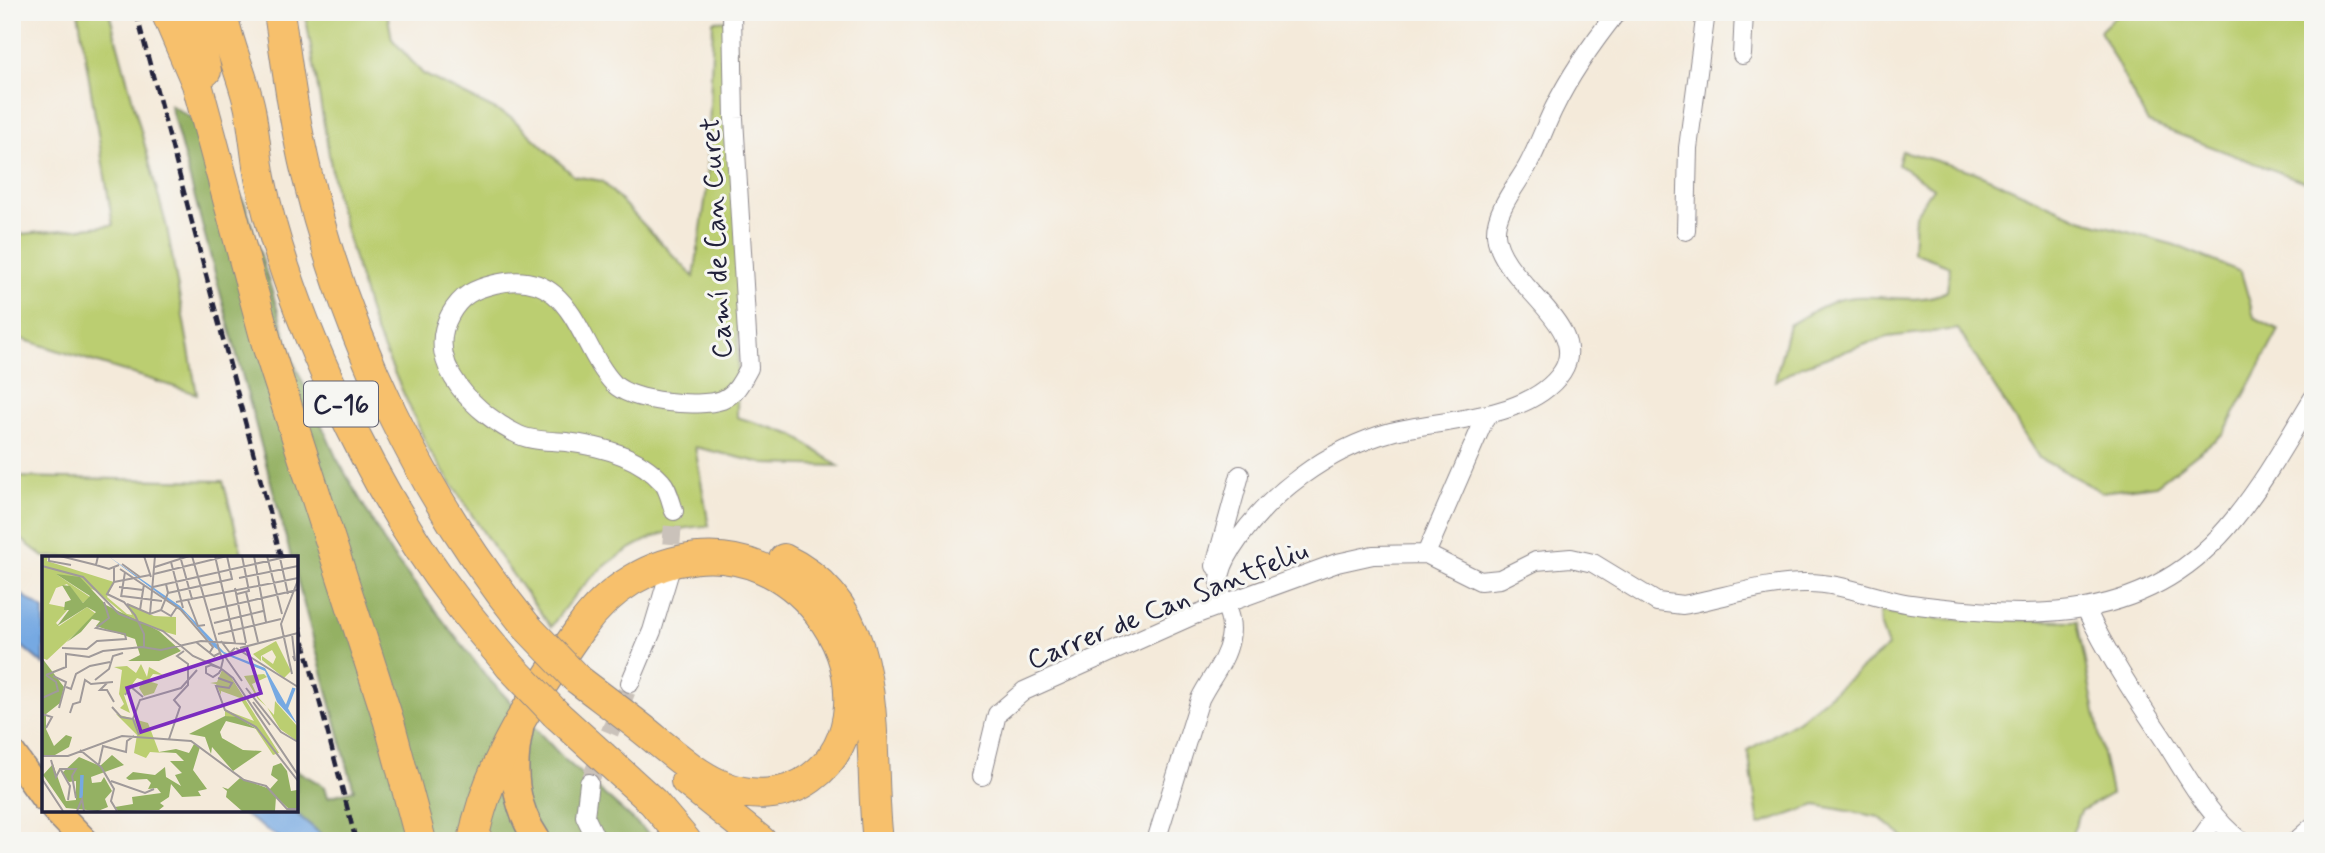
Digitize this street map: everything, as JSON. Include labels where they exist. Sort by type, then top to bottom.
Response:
[{"type":"highway","points":[[166,12],[197,84],[225,179],[268,348],[389,722],[421,841]]},
{"type":"highway","points":[[194,12],[225,179]]},
{"type":"highway","name":"C-16","points":[[222,12],[228,42],[249,106],[261,179],[280,248],[307,324],[366,453],[422,551],[455,599],[510,666],[556,714],[653,802],[703,841]]},
{"type":"highway","points":[[236,12],[249,106]]},
{"type":"highway","name":"C-16","points":[[279,12],[306,174],[344,304],[396,425],[418,465],[475,560],[526,626],[622,725],[684,780],[761,841]]},
{"type":"highway","points":[[456,841],[466,802],[485,753],[510,706],[576,606],[606,576],[638,555],[670,543],[717,539],[751,545],[790,562],[821,584],[846,615],[861,648],[869,689],[878,841]]},
{"type":"highway","points":[[472,841],[491,781],[522,719],[581,627],[612,592],[656,566],[704,557],[730,559],[760,568],[788,583],[810,602],[830,628],[841,652],[848,684],[848,714],[839,746],[816,775],[784,791],[748,793],[722,786],[691,768],[576,678]]},
{"type":"highway","points":[[653,802],[686,841]]},
{"type":"main road","points":[[522,719],[514,781],[521,809],[538,841]]},
{"type":"main road","points":[[12,753],[42,794]]},
{"type":"main road","points":[[56,811],[85,841]]},
{"type":"street","name":"Camí de Can Curet","points":[[674,511],[664,483],[641,464],[611,449],[521,437],[500,424],[459,387],[447,367],[443,343],[447,320],[459,299],[478,288],[504,282],[527,281],[548,289],[570,313],[615,385],[644,398],[683,403],[721,400],[738,388],[749,369],[734,118],[732,12]]},
{"type":"street","points":[[1217,583],[1231,550],[1259,514],[1303,476],[1335,455],[1358,443],[1390,433],[1508,410],[1533,397],[1561,374],[1569,346],[1564,333],[1501,255],[1496,229],[1554,109],[1593,41],[1617,12]]},
{"type":"street","points":[[1686,231],[1688,148],[1706,12]]},
{"type":"street","points":[[1742,55],[1744,12]]},
{"type":"street","name":"Carrer de Can Santfeliu","points":[[982,776],[997,714],[1024,691],[1157,631],[1337,563],[1373,555],[1426,554],[1480,581],[1500,579],[1545,559],[1582,559],[1657,602],[1683,605],[1804,582],[1832,583],[1900,602],[1981,611],[2085,609],[2132,597],[2187,564],[2211,543],[2256,490],[2313,398]]},
{"type":"street","points":[[1426,554],[1486,416]]},
{"type":"street","points":[[1156,841],[1200,699],[1209,680],[1224,661],[1231,636],[1214,571],[1240,475]]},
{"type":"street","points":[[631,683],[652,631],[669,574]]},
{"type":"street","points":[[2085,609],[2125,681],[2216,817],[2241,841]]},
{"type":"street","points":[[589,783],[586,816],[597,841]]},
{"type":"street","points":[[2199,841],[2216,817]]},
{"type":"street","points":[[2296,841],[2313,826]]},
{"type":"green space","points":[[78,12],[109,12],[167,228],[197,394],[12,336],[12,235],[113,225]]},
{"type":"green space","points":[[305,12],[387,12],[392,39],[423,74],[512,118],[574,176],[602,181],[694,277],[707,188],[713,21],[732,20],[741,124],[737,417],[794,435],[838,466],[766,464],[695,447],[709,526],[684,528],[661,534],[618,556],[581,588],[551,627],[499,556],[429,450],[374,328],[336,196]]},
{"type":"green space","points":[[2120,12],[2313,12],[2313,185],[2148,123],[2100,31]]},
{"type":"green space","points":[[170,105],[190,117],[245,204],[294,363],[336,457],[390,552],[487,677],[563,758],[657,841],[329,841],[293,811],[298,811],[298,771],[325,787],[328,797],[354,790],[298,582],[298,556],[291,556]]},
{"type":"green space","points":[[1902,151],[1975,172],[2080,219],[2175,245],[2241,272],[2254,317],[2279,330],[2224,433],[2156,485],[2102,492],[2039,458],[1958,329],[1887,337],[1802,366],[1775,381],[1789,325],[1819,308],[1851,297],[1908,299],[1935,296],[1947,291],[1950,266],[1913,252],[1915,215],[1933,188],[1898,164]]},
{"type":"green space","points":[[12,477],[223,481],[243,556],[43,556],[12,532]]},
{"type":"green space","points":[[1880,612],[1941,619],[2077,621],[2111,794],[2081,811],[2069,841],[1908,841],[1879,817],[1816,805],[1759,825],[1748,750],[1799,720],[1888,647],[1881,627]]},
{"type":"water","points":[[12,588],[42,609],[42,663],[12,638]]},
{"type":"water","points":[[238,811],[293,811],[329,841],[284,841]]},
{"type":"tunnel","points":[[669,571],[674,511]]},
{"type":"tunnel","points":[[589,783],[630,683]]},
{"type":"railway","points":[[136,12],[281,556]]},
{"type":"railway","points":[[298,620],[356,841]]}]
